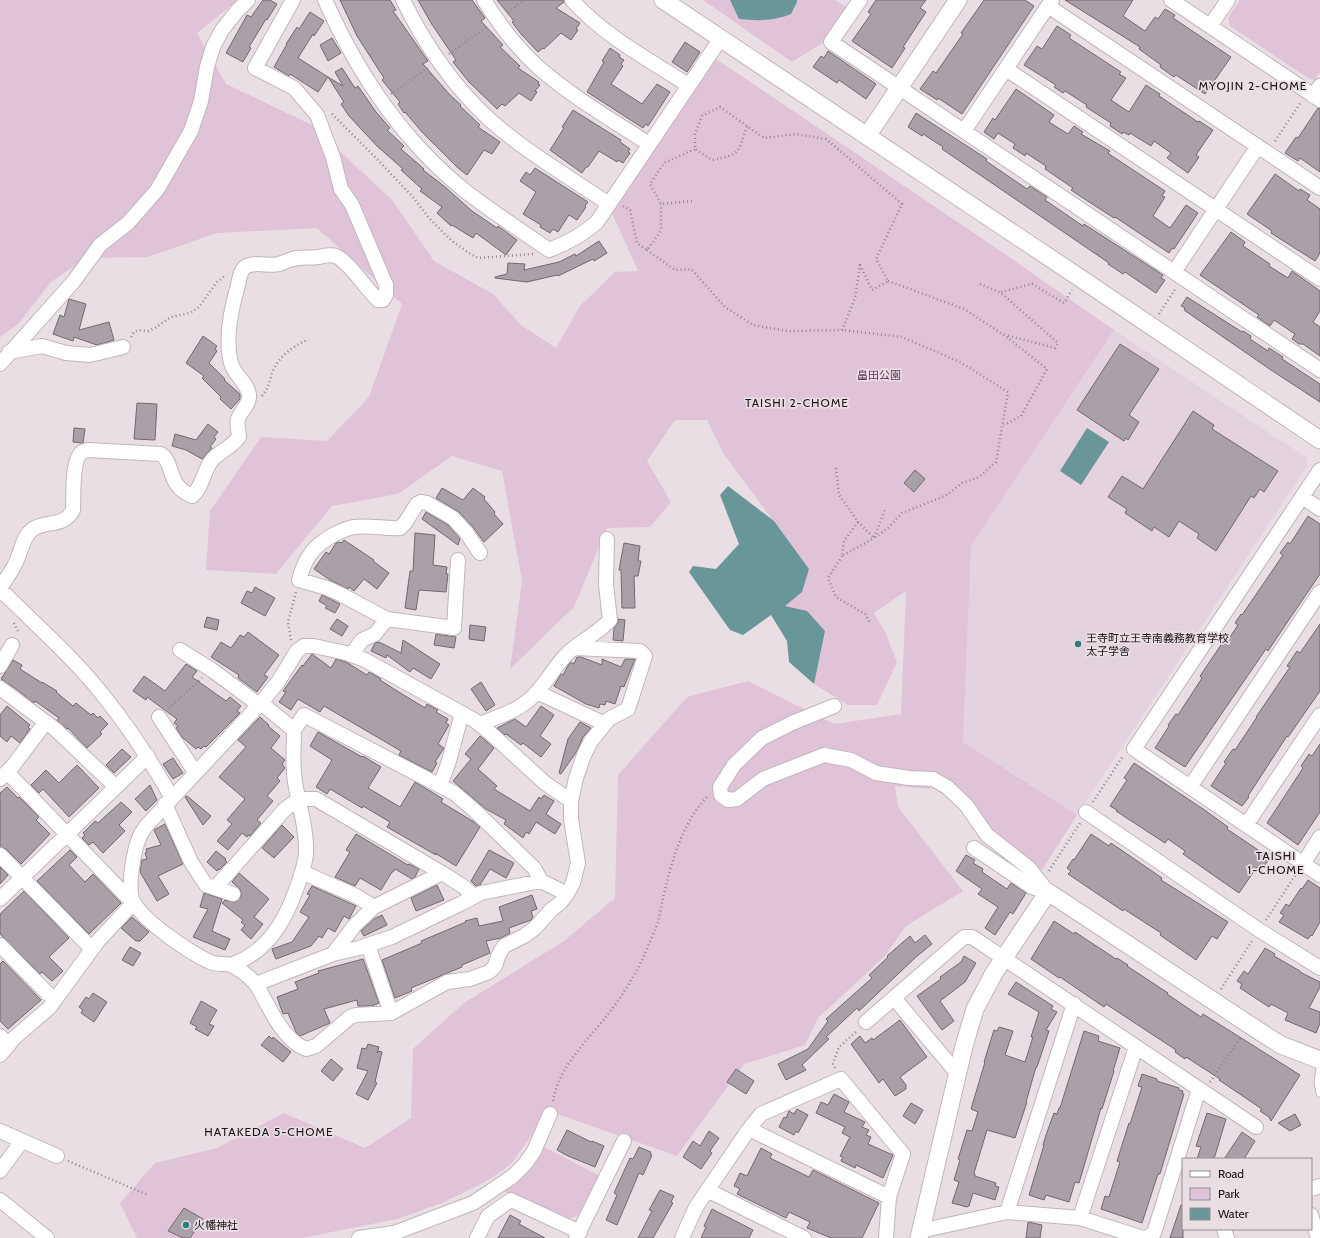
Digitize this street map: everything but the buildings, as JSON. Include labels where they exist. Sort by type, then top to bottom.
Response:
[{"type":"street","points":[[0,364],[9,352],[74,281],[100,245],[128,223],[157,190],[191,131],[201,101],[207,67],[213,47],[222,30],[248,0]]},
{"type":"street","points":[[0,588],[14,566],[29,532],[39,526],[66,519],[70,516],[73,510],[75,466],[77,458],[82,452],[88,450],[161,454],[165,457],[172,477],[179,488],[192,496],[197,491],[211,461],[218,454],[235,443],[238,437],[237,424],[239,418],[249,401],[249,393],[233,368],[230,360],[229,340],[230,322],[235,294],[244,268],[253,264],[269,266],[277,265],[295,258],[328,255],[336,256],[346,264],[370,293],[378,300],[383,300],[386,295],[386,285],[352,205],[341,189],[333,157],[316,115],[294,88],[255,68],[293,0]]},
{"type":"street","points":[[325,0],[356,61],[382,101],[422,151],[476,199],[549,250],[570,241],[597,222],[721,38]]},
{"type":"street","points":[[403,0],[414,24],[438,61],[461,90],[492,121],[535,155],[611,202]]},
{"type":"street","points":[[484,0],[497,20],[522,50],[538,66],[553,79],[649,144]]},
{"type":"street","points":[[572,0],[591,20],[611,35],[688,85]]},
{"type":"street","points":[[663,0],[1320,440]]},
{"type":"street","points":[[860,0],[831,42],[1320,370]]},
{"type":"street","points":[[867,136],[958,0]]},
{"type":"street","points":[[1171,0],[1315,93]]},
{"type":"street","points":[[1210,26],[1228,0]]},
{"type":"street","points":[[964,131],[1050,3],[1320,188]]},
{"type":"street","points":[[1006,69],[1320,279]]},
{"type":"street","points":[[1178,275],[1216,209],[1263,149]]},
{"type":"street","points":[[9,352],[42,346],[66,353],[90,355],[123,347]]},
{"type":"street","points":[[1320,470],[1134,749],[1320,875]]},
{"type":"street","points":[[1302,498],[1320,509]]},
{"type":"street","points":[[458,560],[454,628],[387,619],[333,591],[299,580],[303,566],[312,550],[322,541],[344,530],[354,527],[400,528],[417,504],[421,502],[427,503],[453,518],[466,532],[480,553]]},
{"type":"street","points":[[479,724],[517,709],[527,702],[537,692],[556,665],[568,652],[602,629],[610,620],[606,585],[607,539]]},
{"type":"street","points":[[0,592],[5,594],[106,698],[148,756],[168,801],[191,862],[206,885],[233,894]]},
{"type":"street","points":[[1190,787],[1320,592]]},
{"type":"street","points":[[351,655],[362,640],[375,634],[387,619]]},
{"type":"street","points":[[0,666],[12,645]]},
{"type":"street","points":[[133,903],[130,894],[130,885],[139,838],[147,825],[260,704],[278,682],[297,651],[304,646],[314,646],[351,655],[364,660],[462,713],[479,724],[545,783],[571,801]]},
{"type":"street","points":[[231,965],[256,984],[281,1028],[299,1047],[306,1050],[316,1046],[350,1017],[356,1015],[391,1012],[448,982],[470,979],[489,972],[495,966],[499,954],[504,946],[524,936],[534,928],[568,894],[573,883],[578,863],[571,819],[571,801],[576,778],[584,755],[591,741],[609,719],[628,709],[645,656],[640,651],[575,648]]},
{"type":"street","points":[[180,650],[212,670],[294,730]]},
{"type":"street","points":[[0,688],[46,722],[116,787]]},
{"type":"street","points":[[537,692],[605,724]]},
{"type":"street","points":[[834,706],[792,723],[762,738],[734,765],[720,787],[721,795],[728,800],[737,799],[763,779],[824,755],[851,760],[876,773],[909,778],[933,779],[947,787],[966,805],[987,835],[1029,868],[1048,892]]},
{"type":"street","points":[[440,786],[462,713]]},
{"type":"street","points":[[1246,825],[1320,715]]},
{"type":"street","points":[[46,722],[4,775],[67,834],[144,915],[197,956],[213,963],[231,965],[244,960],[261,947],[276,931],[287,913],[302,872],[306,854],[302,813],[294,780],[294,730],[304,716],[454,794],[474,810],[534,868],[541,881],[568,894]]},
{"type":"street","points":[[159,718],[196,772]]},
{"type":"street","points":[[0,899],[148,756]]},
{"type":"street","points":[[215,888],[285,809],[299,799],[316,799],[442,873],[464,887],[474,896]]},
{"type":"street","points":[[1086,812],[1260,930],[1320,968]]},
{"type":"street","points":[[1303,864],[1320,837]]},
{"type":"street","points":[[974,848],[1032,887],[1048,892],[1281,1045],[1320,1060]]},
{"type":"street","points":[[0,855],[92,949]]},
{"type":"street","points":[[302,872],[356,896],[374,907]]},
{"type":"street","points":[[334,954],[355,925],[374,907],[442,873]]},
{"type":"street","points":[[256,984],[334,954],[368,945],[398,934],[481,892],[541,881]]},
{"type":"street","points":[[1048,892],[1004,958],[975,1009],[957,1073],[919,1235],[1007,1212],[1080,1218],[1145,1238],[1154,1233],[1201,1090]]},
{"type":"street","points":[[3,1045],[14,1038],[49,1008],[92,949],[116,920],[133,903]]},
{"type":"street","points":[[866,1022],[964,937],[972,937],[1256,1127]]},
{"type":"street","points":[[0,945],[54,1000]]},
{"type":"street","points":[[368,945],[391,1012]]},
{"type":"street","points":[[894,998],[957,1073]]},
{"type":"street","points":[[1007,1212],[1074,1004]]},
{"type":"street","points":[[1080,1218],[1136,1047]]},
{"type":"street","points":[[682,1238],[696,1207],[749,1129],[761,1114],[841,1079],[903,1154],[890,1197],[886,1238]]},
{"type":"street","points":[[360,1238],[392,1235],[473,1203],[513,1176],[526,1164],[534,1151],[550,1114]]},
{"type":"street","points":[[749,1129],[890,1197]]},
{"type":"street","points":[[0,1131],[57,1156]]},
{"type":"street","points":[[0,1171],[22,1141]]},
{"type":"street","points":[[477,1238],[488,1216],[511,1200],[578,1235],[624,1141]]},
{"type":"street","points":[[707,1190],[804,1238]]},
{"type":"street","points":[[491,1191],[499,1208]]},
{"type":"street","points":[[0,1200],[47,1238]]},
{"type":"street","points":[[1312,1218],[1318,1238]]},
{"type":"lane","points":[[1320,1068],[1318,1083],[1320,1093]]},
{"type":"path","points":[[382,101],[525,0]]},
{"type":"path","points":[[1263,149],[1315,93]]},
{"type":"path","points":[[695,149],[695,134],[702,116],[720,107],[764,138],[796,134],[826,139],[902,204],[876,259],[888,282],[964,310],[1004,334],[1047,369],[1021,416],[1004,425]]},
{"type":"path","points":[[329,111],[412,196],[429,218],[452,241],[469,253],[478,258],[528,255],[549,250]]},
{"type":"path","points":[[695,149],[712,160],[729,157],[739,150],[746,126]]},
{"type":"path","points":[[647,250],[661,230],[662,204],[650,184],[664,163],[695,149]]},
{"type":"path","points":[[662,204],[692,201]]},
{"type":"path","points":[[611,202],[630,210],[637,243],[675,270],[691,269],[725,307],[753,325],[788,331],[842,330],[902,337],[960,362],[1008,392],[1004,425],[996,462],[979,476],[962,483],[948,495],[902,513],[888,528],[874,538],[842,556]]},
{"type":"path","points":[[842,330],[855,298],[860,265],[872,290],[888,282]]},
{"type":"path","points":[[123,347],[134,332],[139,330],[148,331],[171,317],[190,313],[199,306],[216,283],[232,270],[244,268]]},
{"type":"path","points":[[1150,326],[1178,275]]},
{"type":"path","points":[[1001,293],[1032,284],[1064,302],[1080,278]]},
{"type":"path","points":[[980,284],[1001,293],[1058,343],[1055,348],[1004,334]]},
{"type":"path","points":[[249,401],[260,398],[270,385],[270,377],[278,362],[295,345],[307,340]]},
{"type":"path","points":[[836,468],[839,495],[858,522],[874,538]]},
{"type":"path","points":[[874,538],[885,509]]},
{"type":"path","points":[[858,522],[844,541],[842,556],[828,578],[836,597],[865,614],[870,623]]},
{"type":"path","points":[[297,651],[290,639],[288,622],[299,580]]},
{"type":"path","points":[[12,645],[20,647],[23,642],[13,621]]},
{"type":"path","points":[[159,718],[212,670]]},
{"type":"path","points":[[550,1114],[554,1092],[571,1059],[618,1001],[644,957],[657,924],[677,846],[689,821],[706,798],[720,787]]},
{"type":"path","points":[[1271,912],[1289,884]]},
{"type":"path","points":[[1226,981],[1244,954]]},
{"type":"path","points":[[841,1079],[832,1064],[839,1047],[866,1022]]},
{"type":"path","points":[[1201,1090],[1249,1025]]},
{"type":"path","points":[[57,1156],[148,1195]]},
{"type":"shaded area","name":"王寺町立王寺南義務教育学校 太子学舎","points":[[1114,330],[1307,458],[1307,466],[1077,815],[963,742],[971,546]]},
{"type":"green space","name":"畠田公園","points":[[0,0],[238,0],[197,33],[226,84],[312,125],[393,201],[434,261],[493,294],[521,325],[556,348],[580,306],[615,272],[638,271],[612,213],[716,59],[980,237],[1114,330],[971,546],[963,742],[1077,815],[1042,870],[992,829],[975,808],[950,782],[935,772],[930,789],[895,786],[898,807],[963,891],[906,926],[884,957],[818,1018],[805,1045],[744,1064],[677,1156],[546,1110],[533,1133],[511,1164],[487,1181],[442,1203],[397,1219],[302,1238],[137,1238],[120,1203],[155,1163],[217,1148],[284,1113],[365,1148],[411,1118],[413,1049],[464,1003],[564,941],[615,898],[618,775],[687,697],[748,681],[834,724],[901,714],[906,591],[874,613],[885,632],[897,662],[877,705],[848,705],[814,684],[825,631],[784,606],[809,569],[723,453],[707,420],[675,420],[647,461],[671,502],[650,527],[607,528],[574,607],[510,669],[522,581],[502,471],[452,456],[398,494],[332,506],[276,574],[206,570],[210,511],[261,437],[327,441],[369,397],[402,304],[317,228],[217,233],[148,257],[86,258],[51,282],[18,324],[0,337]]},
{"type":"green space","points":[[703,0],[835,0],[847,7],[824,42],[792,62]]},
{"type":"green space","points":[[1240,0],[1320,0],[1320,72],[1315,80],[1308,78],[1230,26],[1228,18]]},
{"type":"green space","points":[[540,1145],[600,1176],[582,1214],[568,1219],[503,1191]]},
{"type":"water","points":[[730,0],[797,0],[797,2],[791,14],[772,19],[752,20],[739,19]]},
{"type":"water","points":[[1087,428],[1109,442],[1081,485],[1060,471]]},
{"type":"water","points":[[728,486],[774,521],[809,569],[802,592],[785,606],[807,611],[825,631],[814,684],[789,662],[787,641],[771,615],[743,635],[730,630],[689,572],[693,566],[716,569],[739,544],[720,495]]},
{"type":"place","name":"王寺町立王寺南義務教育学校 太子学舎","points":[[1078,644]]},
{"type":"place","name":"火幡神社","points":[[186,1225]]},
{"type":"district","name":"MYOJIN 2-CHOME","points":[[1253,85]]},
{"type":"district","name":"TAISHI 2-CHOME","points":[[797,402]]},
{"type":"district","name":"TAISHI 1-CHOME","points":[[1276,862]]},
{"type":"district","name":"HATAKEDA 5-CHOME","points":[[269,1131]]}]
